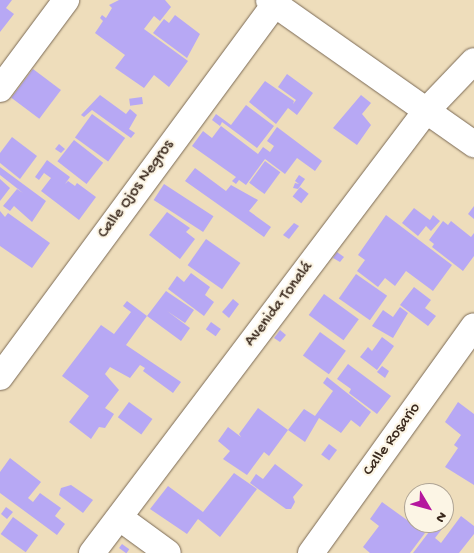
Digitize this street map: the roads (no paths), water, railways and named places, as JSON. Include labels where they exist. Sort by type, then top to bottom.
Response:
[{"type":"street","points":[[0,89],[66,0]]},
{"type":"street","points":[[272,2],[474,144]]},
{"type":"street","name":"Calle Ojos Negros","points":[[0,377],[272,2]]},
{"type":"street","name":"Avenida Tonalá","points":[[92,553],[426,112],[474,61]]},
{"type":"street","name":"Calle Rosario","points":[[311,553],[474,326]]},
{"type":"street","points":[[120,518],[168,553]]}]
